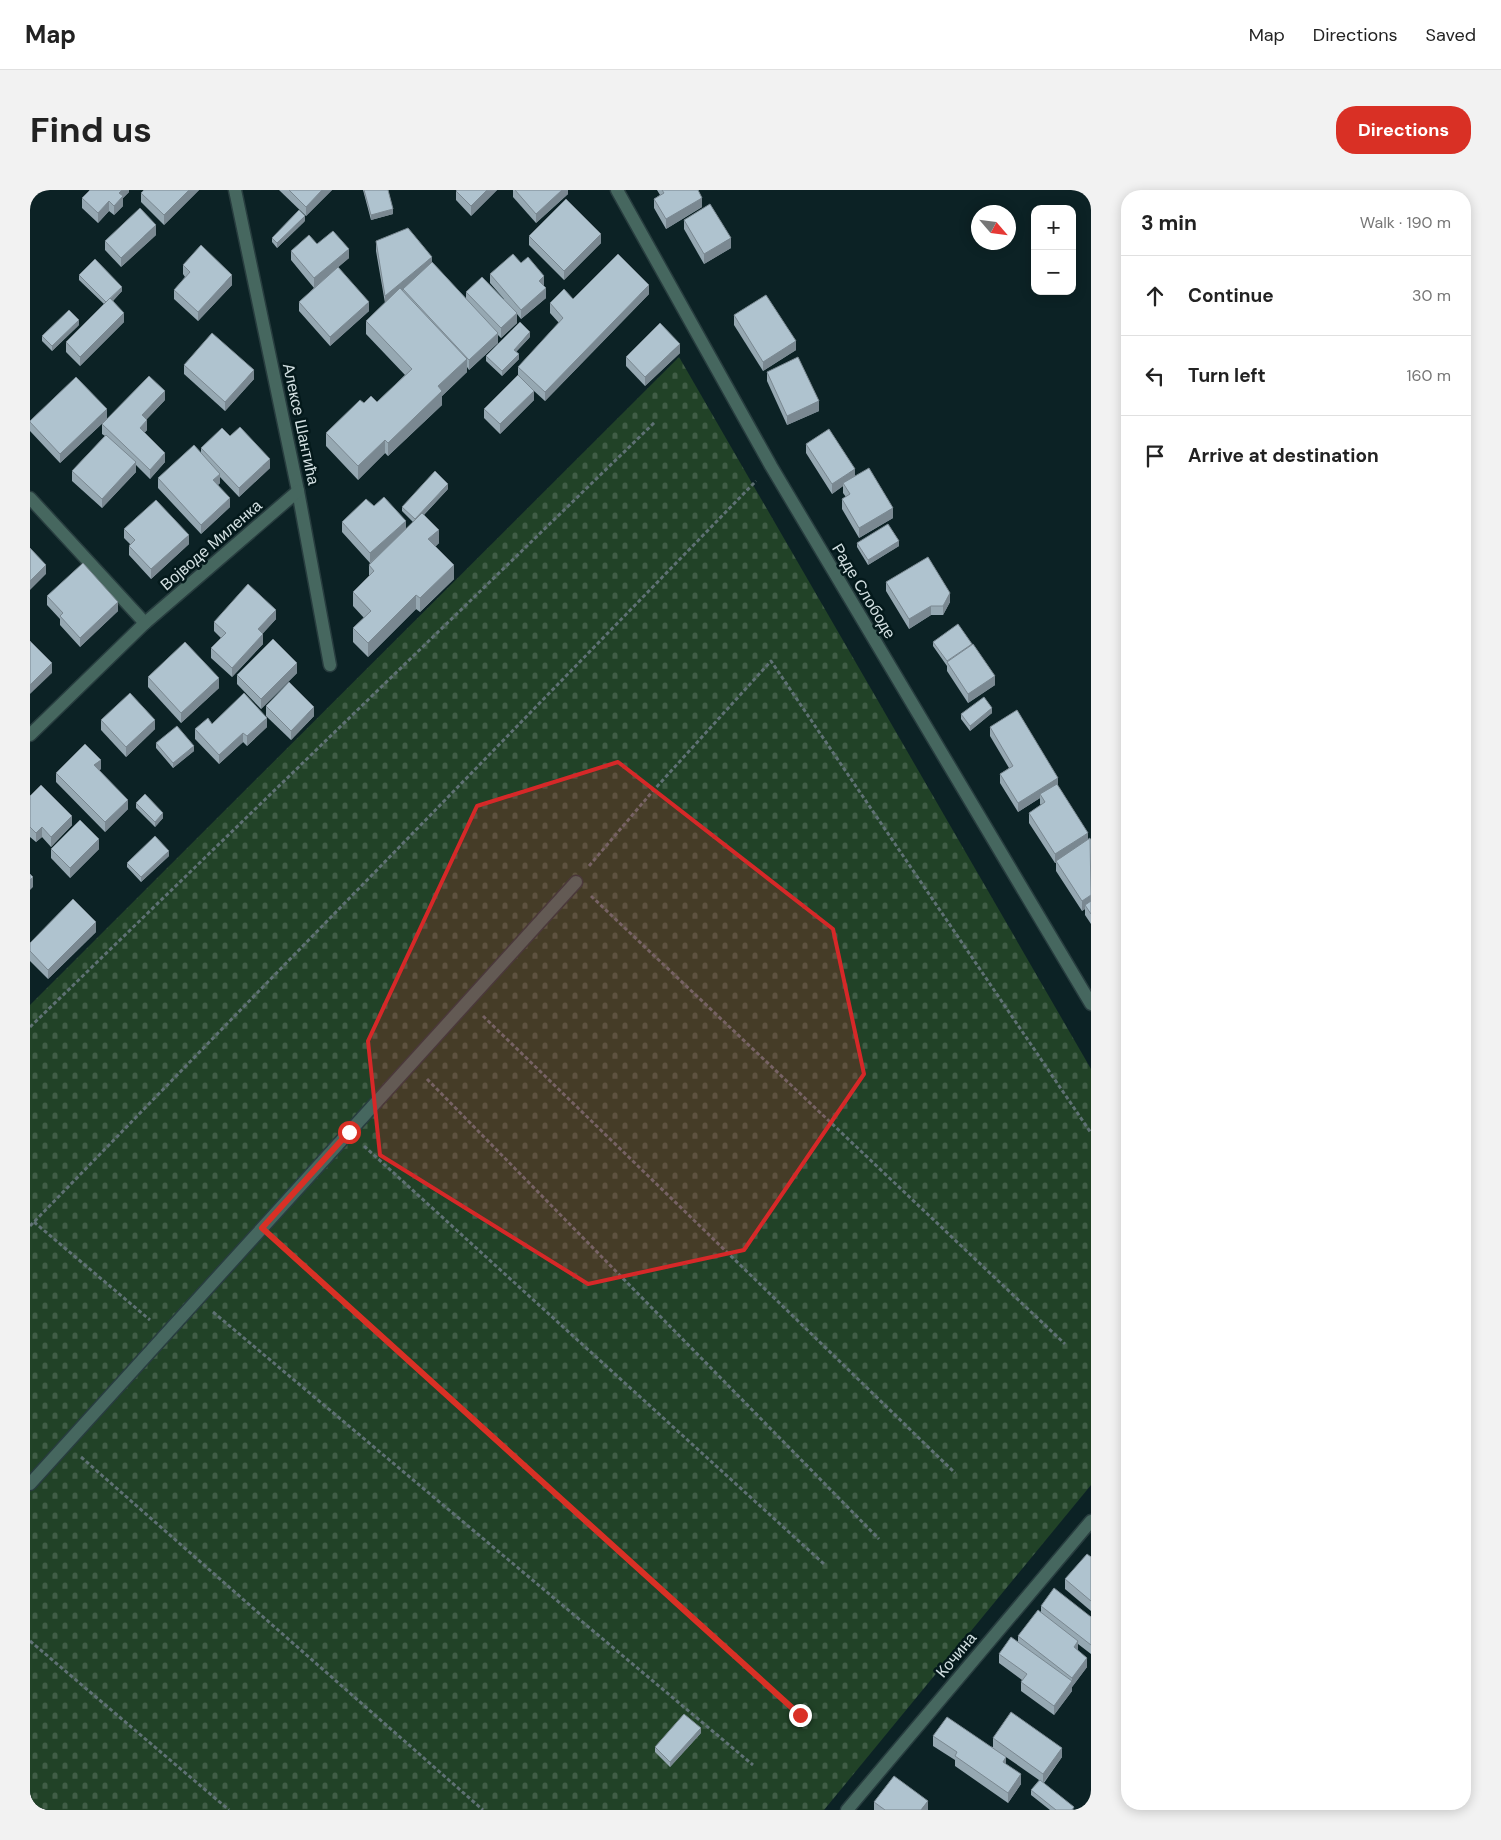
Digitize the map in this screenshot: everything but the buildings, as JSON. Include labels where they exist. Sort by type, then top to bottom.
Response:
[{"type":"street","name":"Алексе Шантића","points":[[235,190],[298,491],[330,665]]},
{"type":"street","name":"Раде Слободе","points":[[617,190],[771,466],[1091,1004]]},
{"type":"street","name":"Војводе Миленка","points":[[30,736],[145,623],[298,491]]},
{"type":"street","points":[[30,498],[145,623]]},
{"type":"street","points":[[30,1484],[576,882]]},
{"type":"street","name":"Кочина","points":[[846,1810],[1091,1521]]},
{"type":"path","points":[[30,1027],[655,422]]},
{"type":"path","points":[[30,1226],[771,466]]},
{"type":"path","points":[[1065,1344],[576,882],[652,792],[771,661],[1091,1133]]},
{"type":"path","points":[[467,1001],[955,1473]]},
{"type":"path","points":[[411,1063],[879,1539]]},
{"type":"path","points":[[349,1132],[824,1564]]},
{"type":"path","points":[[34,1222],[166,1334]]},
{"type":"path","points":[[262,1228],[800,1715]]},
{"type":"path","points":[[198,1299],[753,1765]]},
{"type":"path","points":[[66,1444],[483,1810]]},
{"type":"path","points":[[30,1641],[229,1810]]},
{"type":"highlighted area","points":[[618,762],[833,929],[864,1074],[744,1250],[588,1284],[380,1155],[368,1041],[477,806]]},
{"type":"green space","points":[[679,357],[1091,1069],[1091,1485],[824,1810],[30,1810],[30,1005]]},
{"type":"route","points":[[349,1132],[262,1228],[800,1715]]}]
